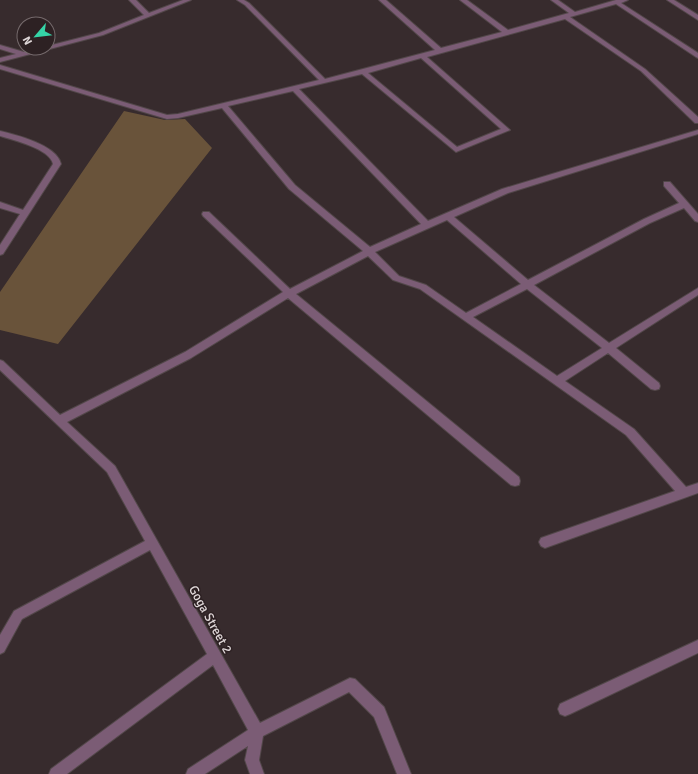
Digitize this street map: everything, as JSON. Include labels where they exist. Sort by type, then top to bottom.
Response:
[{"type":"street","points":[[132,0],[149,16]]},
{"type":"street","points":[[56,46],[101,34],[188,0]]},
{"type":"street","points":[[240,0],[247,4],[324,81]]},
{"type":"street","points":[[382,0],[440,51]]},
{"type":"street","points":[[463,0],[507,32]]},
{"type":"street","points":[[554,0],[574,14]]},
{"type":"street","points":[[0,67],[167,117],[178,116],[363,72],[625,0]]},
{"type":"street","points":[[670,0],[698,18]]},
{"type":"street","points":[[616,2],[698,56]]},
{"type":"street","points":[[565,16],[643,70],[698,121]]},
{"type":"street","points":[[0,47],[16,52]]},
{"type":"street","points":[[0,60],[16,56]]},
{"type":"street","points":[[363,72],[456,150],[506,130],[422,56]]},
{"type":"street","points":[[294,88],[427,225]]},
{"type":"street","points":[[223,105],[292,187],[369,251],[396,278],[423,287],[630,432],[684,493]]},
{"type":"street","points":[[59,421],[188,355],[289,293],[369,251],[505,191],[698,132]]},
{"type":"street","points":[[0,133],[43,148],[56,159],[57,164],[0,252]]},
{"type":"street","points":[[667,184],[698,219]]},
{"type":"street","points":[[466,317],[647,221],[685,204]]},
{"type":"street","points":[[0,205],[25,213]]},
{"type":"street","points":[[206,214],[289,293],[515,481]]},
{"type":"street","points":[[448,216],[527,284],[655,386]]},
{"type":"street","points":[[557,381],[698,291]]},
{"type":"street","name":"Goga Street 2","points":[[0,364],[111,469],[257,732]]},
{"type":"street","points":[[545,542],[698,488]]},
{"type":"street","points":[[0,648],[18,615],[152,543]]},
{"type":"street","points":[[565,709],[698,646]]},
{"type":"street","points":[[56,774],[215,656]]},
{"type":"street","points":[[193,774],[257,732],[350,684],[379,712],[404,774]]},
{"type":"street","points":[[257,732],[252,760],[257,774]]},
{"type":"shaded area","points":[[124,111],[165,120],[185,119],[212,148],[58,344],[0,330],[0,292]]}]
